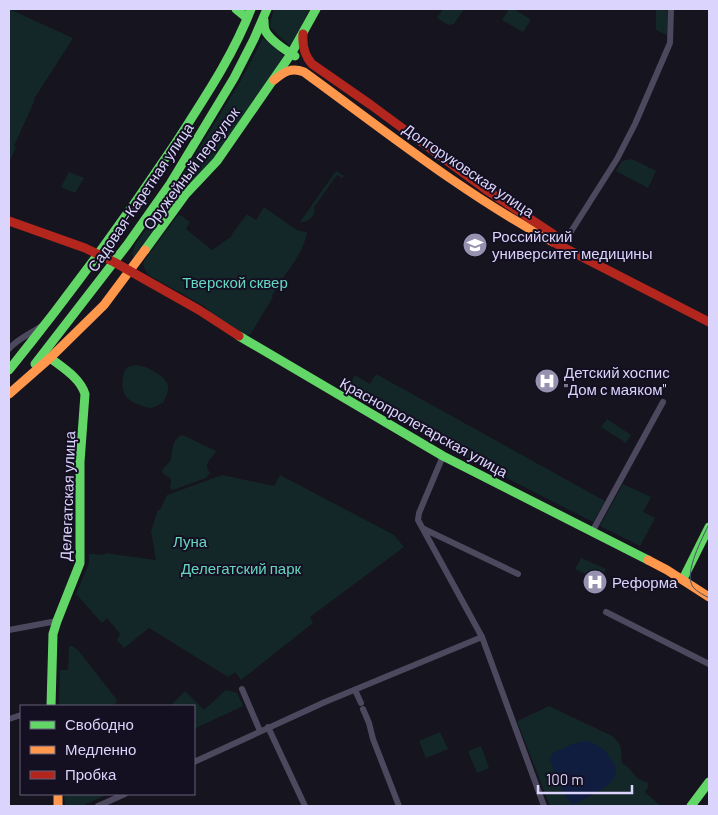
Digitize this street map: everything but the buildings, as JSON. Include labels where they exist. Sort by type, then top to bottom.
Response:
[{"type":"main road","points":[[236,9],[249,13]]},
{"type":"main road","points":[[274,80],[303,34],[316,9]]},
{"type":"main road","name":"Садовая-Каретная улица","points":[[9,370],[126,218],[218,76],[232,51],[249,13]]},
{"type":"main road","points":[[266,13],[264,26],[270,36],[291,54],[312,64]]},
{"type":"main road","name":"Садовая-Каретная улица","points":[[9,395],[114,262],[170,184],[226,92],[245,58],[266,13]]},
{"type":"main road","name":"Долгоруковская улица","points":[[303,34],[302,50],[312,64],[468,177],[551,233],[709,315]]},
{"type":"main road","points":[[232,51],[236,48],[243,49],[246,53],[245,58]]},
{"type":"main road","points":[[274,80],[290,70],[296,69],[304,72]]},
{"type":"main road","name":"Долгоруковская улица","points":[[304,72],[462,186],[554,242],[628,282],[709,322]]},
{"type":"main road","name":"Оружейный переулок","points":[[130,271],[185,195],[218,161],[274,80]]},
{"type":"main road","name":"Краснопролетарская улица","points":[[9,221],[85,248],[114,262],[443,456],[662,568],[709,597]]},
{"type":"main road","name":"Садовая-Каретная улица","points":[[9,395],[102,308],[130,271]]},
{"type":"main road","name":"Делегатская улица","points":[[50,358],[81,384],[85,390],[80,462],[80,563],[57,621],[53,641],[51,705]]},
{"type":"main road","points":[[683,580],[709,527]]},
{"type":"main road","points":[[691,806],[709,782]]},
{"type":"street","points":[[565,241],[621,151],[635,124],[668,50],[671,9]]},
{"type":"street","points":[[249,13],[260,28],[270,36]]},
{"type":"street","points":[[291,54],[304,72]]},
{"type":"street","points":[[363,116],[361,112],[362,107],[371,105]]},
{"type":"street","points":[[462,186],[470,185],[471,181],[468,177]]},
{"type":"street","points":[[9,349],[15,342],[47,322]]},
{"type":"street","points":[[592,532],[663,402]]},
{"type":"street","points":[[443,456],[418,516],[418,521],[479,638],[544,806]]},
{"type":"street","points":[[423,528],[518,574]]},
{"type":"street","points":[[606,612],[709,664]]},
{"type":"street","points":[[9,630],[57,621]]},
{"type":"street","points":[[195,762],[268,727],[479,638]]},
{"type":"street","points":[[242,689],[260,731]]},
{"type":"street","points":[[355,690],[370,723],[373,739],[399,806]]},
{"type":"street","points":[[268,727],[305,806]]},
{"type":"street","points":[[98,806],[123,795]]},
{"type":"green space","points":[[9,9],[73,38],[34,99],[10,160],[9,159]]},
{"type":"green space","points":[[274,9],[310,9],[290,46],[271,28],[270,23]]},
{"type":"green space","points":[[443,9],[464,9],[454,24],[448,25],[437,18]]},
{"type":"green space","points":[[509,9],[514,9],[530,19],[523,32],[502,20]]},
{"type":"green space","points":[[656,9],[667,9],[667,35],[656,30]]},
{"type":"green space","points":[[263,38],[284,57],[213,159],[182,191],[134,258],[132,254],[135,245],[172,192],[240,82]]},
{"type":"green space","points":[[632,159],[656,171],[648,188],[616,171],[622,161]]},
{"type":"green space","points":[[336,171],[344,176],[342,178],[337,175],[314,207],[314,213],[311,218],[300,222]]},
{"type":"green space","points":[[69,172],[84,178],[75,193],[61,187]]},
{"type":"green space","name":"Тверской сквер","points":[[264,207],[295,229],[307,232],[299,255],[284,276],[250,335],[246,335],[212,314],[204,306],[150,276],[145,269],[144,261],[178,215],[190,222],[186,229],[212,250],[231,237],[247,214],[256,220]]},
{"type":"green space","points":[[137,365],[151,370],[165,379],[168,389],[163,403],[149,408],[134,402],[126,395],[123,386],[125,369]]},
{"type":"green space","points":[[376,374],[605,501],[593,522],[473,461],[346,390],[355,375],[370,384]]},
{"type":"green space","points":[[607,419],[631,435],[626,443],[601,427]]},
{"type":"green space","points":[[181,435],[216,451],[207,465],[210,473],[206,478],[173,490],[170,488],[170,478],[162,470],[171,460],[174,443]]},
{"type":"green space","name":"Делегатский парк","points":[[222,475],[274,486],[280,475],[394,535],[404,547],[310,617],[313,623],[241,680],[235,672],[228,677],[149,628],[124,648],[117,640],[120,634],[107,618],[102,623],[76,594],[89,563],[89,554],[105,555],[105,553],[156,560],[151,531],[158,510],[160,510],[167,495]]},
{"type":"green space","points":[[623,484],[651,497],[643,512],[655,518],[640,546],[600,526]]},
{"type":"green space","points":[[581,558],[606,569],[600,581],[575,569]]},
{"type":"green space","points":[[69,646],[72,646],[78,650],[117,700],[116,703],[111,705],[59,705],[60,670],[68,670]]},
{"type":"green space","points":[[226,690],[237,693],[243,706],[195,729],[195,705],[171,705],[185,691],[204,710]]},
{"type":"green space","points":[[549,706],[616,739],[620,745],[622,763],[637,778],[648,783],[645,792],[658,804],[664,806],[550,806],[517,721]]},
{"type":"green space","points":[[440,732],[448,749],[426,758],[419,741]]},
{"type":"green space","points":[[481,746],[489,768],[477,773],[468,751]]},
{"type":"green space","points":[[64,795],[106,795],[82,806],[65,806]]},
{"type":"water","points":[[586,741],[597,745],[606,752],[614,764],[616,774],[614,779],[605,787],[572,804],[564,794],[559,783],[550,760],[551,755],[572,744]]},
{"type":"tram line","points":[[709,524],[695,555],[690,573],[693,587],[709,598]]},
{"type":"traffic: fast","points":[[236,9],[247,18]]},
{"type":"traffic: fast","points":[[9,370],[95,259],[175,144],[226,62],[251,9]]},
{"type":"traffic: fast","points":[[35,364],[127,245],[170,184],[234,78],[267,9]]},
{"type":"traffic: fast","points":[[145,250],[185,195],[217,161],[291,54],[316,9]]},
{"type":"traffic: fast","points":[[264,20],[265,29],[269,36],[279,46],[295,56]]},
{"type":"traffic: fast","points":[[239,336],[443,456],[648,560]]},
{"type":"traffic: fast","points":[[50,358],[75,378],[85,394],[80,462],[80,563],[53,634],[51,705]]},
{"type":"traffic: fast","points":[[683,579],[709,527]]},
{"type":"traffic: fast","points":[[691,806],[709,782]]},
{"type":"traffic: slow","points":[[274,80],[288,71],[304,72],[456,183],[553,242]]},
{"type":"traffic: slow","points":[[9,394],[50,358],[104,305],[145,250]]},
{"type":"traffic: slow","points":[[648,560],[709,597]]},
{"type":"traffic: slow","points":[[58,795],[58,806]]},
{"type":"traffic: jam","points":[[303,34],[304,50],[312,64],[485,189],[553,234]]},
{"type":"traffic: jam","points":[[9,221],[85,248],[114,262],[199,310],[239,336]]},
{"type":"traffic: jam","points":[[553,242],[709,322]]},
{"type":"place","name":"Российский университет медицины","points":[[475,245]]},
{"type":"place","name":"Детский хоспис \"Дом с маяком\"","points":[[547,381]]},
{"type":"place","name":"Реформа","points":[[595,582]]},
{"type":"park label","name":"Луна","points":[[190,541]]}]
